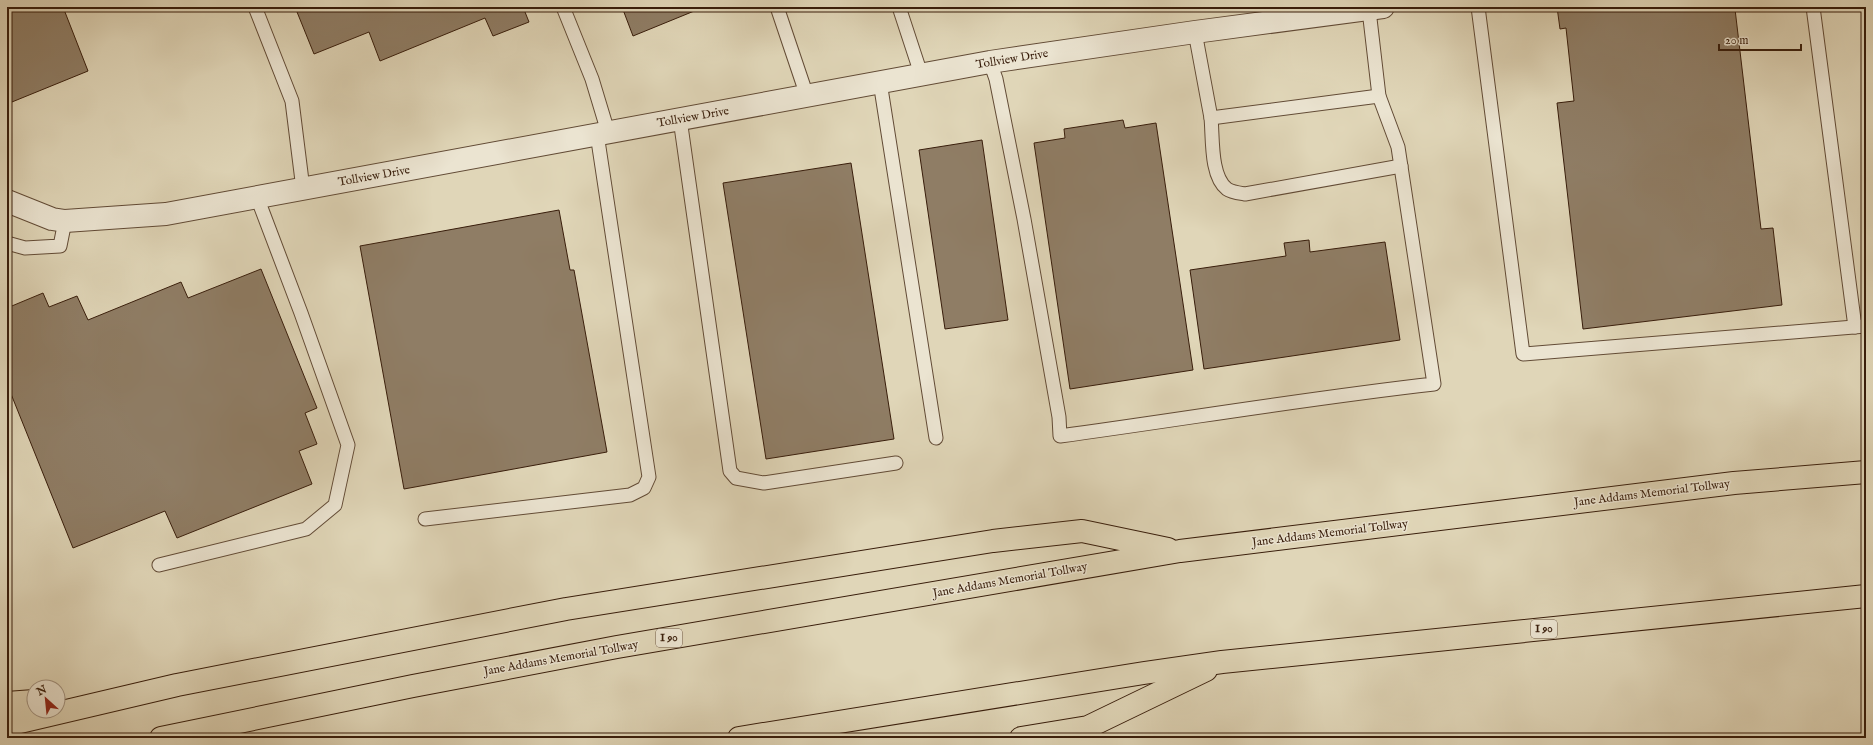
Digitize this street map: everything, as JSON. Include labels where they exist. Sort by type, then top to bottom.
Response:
[{"type":"highway","name":"Jane Addams Memorial Tollway","points":[[161,738],[413,686],[617,647],[1180,551],[1726,484],[1866,472]]},
{"type":"highway","points":[[7,725],[177,686],[566,609],[993,541],[1082,531],[1180,551]]},
{"type":"highway","name":"I 90","points":[[739,738],[1144,672],[1222,662],[1866,596]]},
{"type":"highway","points":[[1021,738],[1088,727],[1222,662]]},
{"type":"highway","points":[[66,697],[177,686]]},
{"type":"highway","points":[[7,703],[26,702]]},
{"type":"street","name":"Tollview Drive","points":[[7,201],[52,219],[65,221],[166,214],[990,62],[1194,32],[1376,8]]},
{"type":"lane","points":[[256,7],[292,100],[303,189]]},
{"type":"lane","points":[[425,519],[630,495],[644,488],[649,477],[602,133],[592,79],[563,7]]},
{"type":"lane","points":[[777,7],[807,96]]},
{"type":"lane","points":[[899,7],[921,74]]},
{"type":"lane","points":[[1478,7],[1523,354],[1860,326],[1813,7]]},
{"type":"lane","points":[[990,62],[996,79],[1024,219],[1059,417],[1060,436],[1198,417],[1322,397],[1434,384],[1398,148],[1379,96],[1376,8]]},
{"type":"lane","points":[[1194,32],[1211,118],[1216,170],[1219,181],[1228,190],[1244,194],[1401,166]]},
{"type":"lane","points":[[880,82],[936,438]]},
{"type":"lane","points":[[1211,118],[1379,96]]},
{"type":"lane","points":[[680,119],[730,471],[736,478],[764,483],[896,463]]},
{"type":"lane","points":[[159,565],[306,529],[335,505],[348,445],[299,306],[257,197]]},
{"type":"lane","points":[[7,243],[25,248],[60,246],[65,221]]},
{"type":"building","points":[[7,7],[63,7],[88,71],[7,104]]},
{"type":"building","points":[[295,7],[523,7],[529,22],[493,36],[485,18],[380,61],[369,32],[314,54]]},
{"type":"building","points":[[622,7],[704,7],[633,36]]},
{"type":"building","points":[[1557,7],[1747,7],[1735,9],[1761,229],[1773,228],[1782,305],[1583,329],[1557,103],[1574,101],[1566,28],[1560,29]]},
{"type":"building","points":[[1123,120],[1125,128],[1156,123],[1193,370],[1070,389],[1034,143],[1065,138],[1064,129]]},
{"type":"building","points":[[982,140],[1008,320],[945,329],[919,150]]},
{"type":"building","points":[[851,163],[894,439],[766,459],[723,183]]},
{"type":"building","points":[[559,210],[570,270],[574,270],[607,452],[404,489],[360,246]]},
{"type":"building","points":[[1309,240],[1310,252],[1385,242],[1400,340],[1204,369],[1190,270],[1286,256],[1284,243]]},
{"type":"building","points":[[261,269],[317,408],[305,413],[317,444],[299,451],[312,484],[177,538],[165,511],[73,548],[7,384],[7,308],[43,293],[49,307],[77,296],[88,320],[181,282],[188,298]]}]
